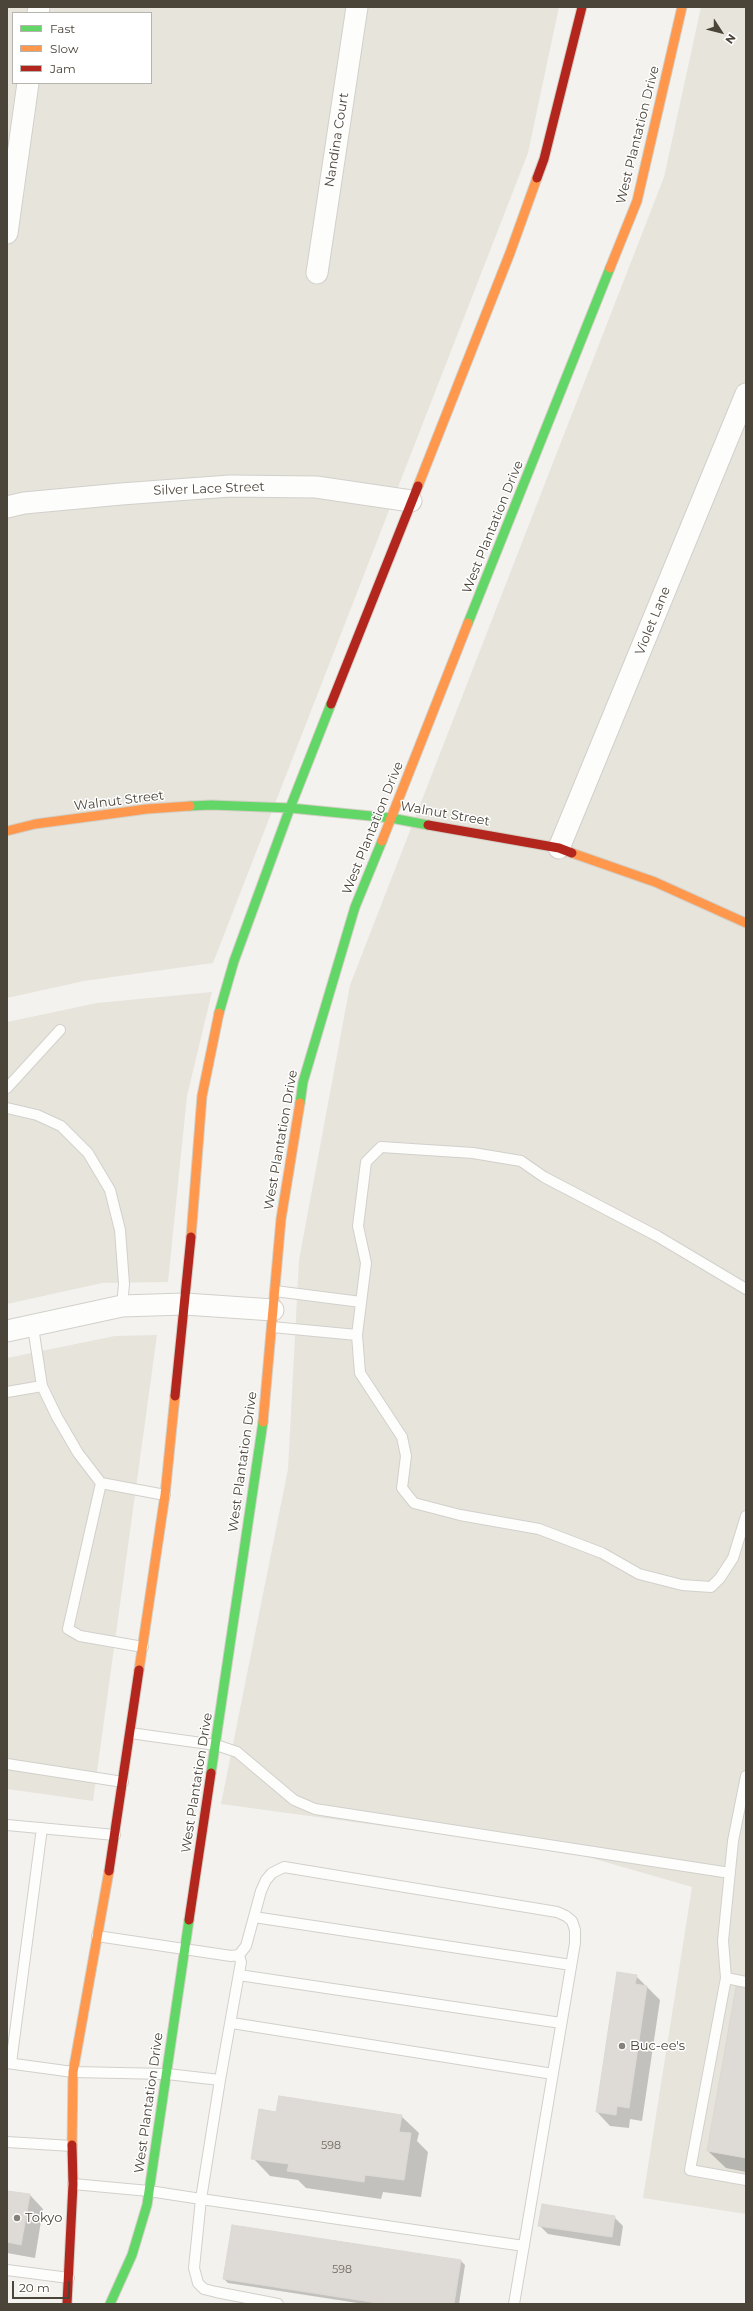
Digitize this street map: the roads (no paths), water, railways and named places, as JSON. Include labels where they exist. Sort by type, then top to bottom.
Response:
[{"type":"main road","points":[[67,2304],[73,2184],[71,2112],[73,2072],[115,1835],[165,1495],[185,1304],[202,1096],[215,1028],[234,961],[290,808],[510,253],[544,159],[582,7]]},
{"type":"main road","name":"West Plantation Drive","points":[[110,2304],[132,2255],[147,2205],[262,1433],[281,1219],[303,1082],[355,907],[637,201],[682,7]]},
{"type":"main road","name":"Walnut Street","points":[[7,831],[35,824],[147,809],[211,805],[290,808],[391,818],[559,848],[655,882],[746,923]]},
{"type":"street","name":"Nandina Court","points":[[317,273],[357,7]]},
{"type":"street","points":[[7,233],[28,84]]},
{"type":"street","name":"Violet Lane","points":[[559,848],[746,394]]},
{"type":"street","name":"Silver Lace Street","points":[[7,507],[24,503],[230,486],[316,487],[411,501]]},
{"type":"street","points":[[7,1331],[33,1327],[122,1306],[185,1304],[273,1309]]},
{"type":"lane","points":[[7,1088],[60,1030]]},
{"type":"lane","points":[[7,1108],[37,1114],[61,1126],[88,1152],[110,1190],[120,1230],[124,1284],[122,1306]]},
{"type":"lane","points":[[746,1289],[657,1236],[544,1176],[521,1161],[474,1153],[381,1147],[366,1162],[358,1226],[366,1263],[356,1335],[360,1373],[402,1437],[406,1456],[402,1488],[414,1503],[460,1515],[539,1529],[602,1553],[639,1574],[682,1585],[711,1587],[720,1578],[733,1558],[746,1516]]},
{"type":"lane","points":[[273,1309],[361,1302]]},
{"type":"lane","points":[[273,1309],[356,1335]]},
{"type":"lane","points":[[33,1327],[42,1386],[56,1417],[78,1453],[101,1483],[165,1495]]},
{"type":"lane","points":[[7,1392],[42,1386]]},
{"type":"lane","points":[[101,1483],[68,1629],[80,1636],[143,1647]]},
{"type":"lane","points":[[130,1734],[216,1745],[237,1752],[247,1758],[294,1800],[315,1809],[730,1873]]},
{"type":"lane","points":[[7,1764],[123,1782]]},
{"type":"lane","points":[[746,1776],[744,1798],[733,1840],[723,1941],[726,1978],[690,2170],[746,2180]]},
{"type":"lane","points":[[7,1825],[115,1835]]},
{"type":"lane","points":[[42,1828],[9,2063],[73,2072],[167,2074],[220,2080]]},
{"type":"lane","points":[[97,1936],[231,1956],[239,1955],[246,1946],[266,1880],[272,1873],[284,1867],[557,1912],[572,1921],[575,1930],[571,1965],[514,2304]]},
{"type":"lane","points":[[254,1917],[571,1965]]},
{"type":"lane","points":[[239,1955],[242,1962],[232,2023],[220,2080],[201,2199],[194,2268],[198,2283],[204,2289],[278,2304]]},
{"type":"lane","points":[[239,1975],[561,2023]]},
{"type":"lane","points":[[726,1978],[746,1982]]},
{"type":"lane","points":[[232,2023],[553,2074]]},
{"type":"lane","points":[[7,2142],[72,2146]]},
{"type":"lane","points":[[73,2184],[149,2191],[524,2246]]},
{"type":"lane","points":[[7,2270],[69,2278]]},
{"type":"place","name":"Buc-ee's","points":[[622,2046]]},
{"type":"place","name":"Tokyo","points":[[17,2218]]}]
